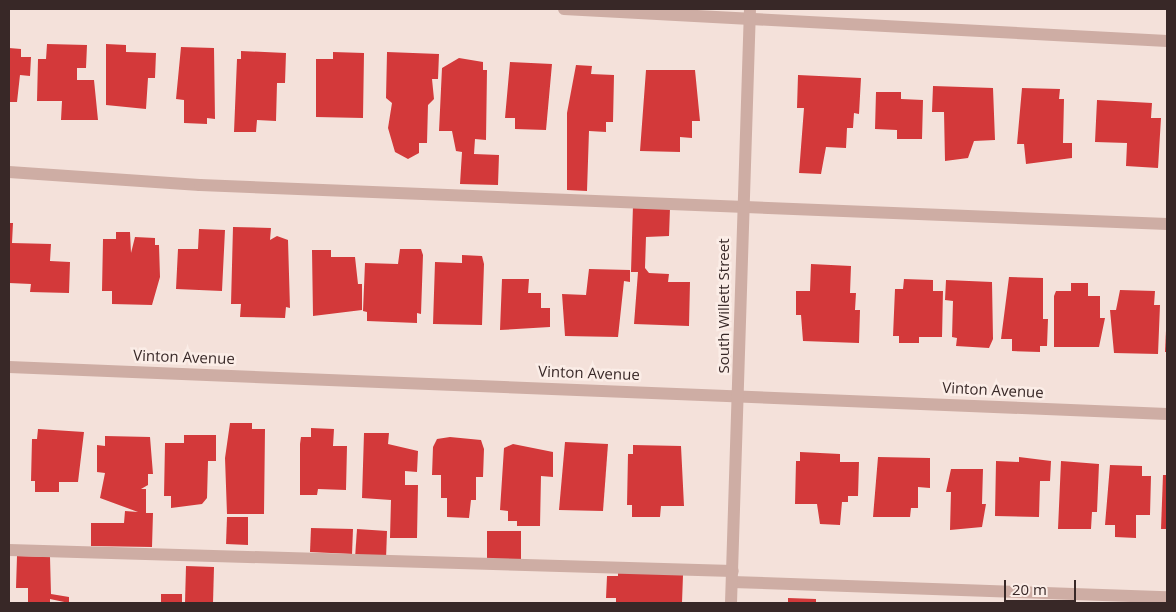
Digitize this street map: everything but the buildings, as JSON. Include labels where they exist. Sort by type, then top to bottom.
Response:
[{"type":"street","points":[[564,9],[750,13],[1167,41]]},
{"type":"street","name":"South Willett Street","points":[[731,603],[740,395],[741,204],[750,13]]},
{"type":"street","points":[[9,172],[200,184],[741,204],[1167,224]]},
{"type":"street","name":"Vinton Avenue","points":[[9,367],[740,395],[1167,414]]},
{"type":"street","points":[[9,550],[732,577],[1167,597]]}]
